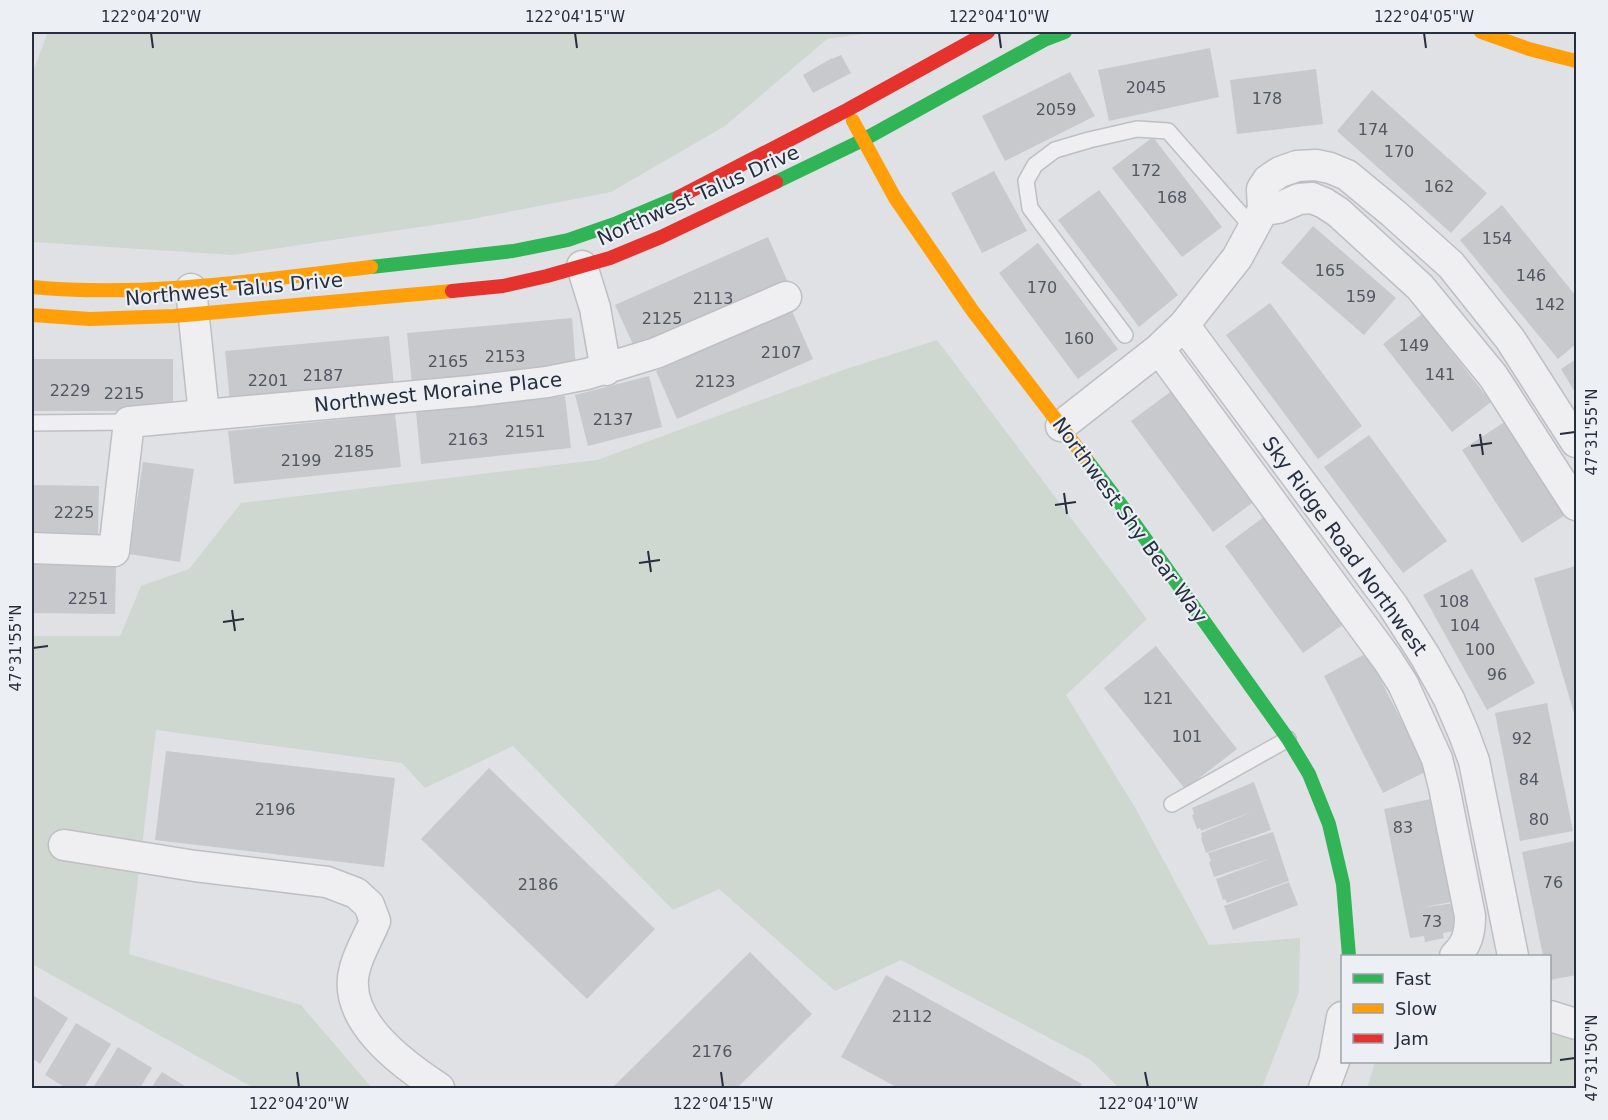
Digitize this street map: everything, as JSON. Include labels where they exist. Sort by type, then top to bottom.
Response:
[{"type":"street","name":"Northwest Talus Drive","points":[[32,287],[72,291],[139,291],[192,300],[503,286],[547,276],[610,258],[661,237],[863,140],[1044,40],[1065,32]]},
{"type":"street","points":[[1481,32],[1529,49],[1576,61]]},
{"type":"street","name":"Northwest Talus Drive","points":[[32,315],[90,319],[192,300],[260,280],[513,251],[568,240],[668,203],[847,110],[982,33]]},
{"type":"street","name":"Northwest Shy Bear Way","points":[[847,110],[895,198],[918,233],[972,310],[1136,525],[1288,739],[1309,774],[1329,824],[1342,885],[1349,955]]},
{"type":"street","points":[[1061,426],[1159,349],[1184,325],[1237,258],[1258,219],[1262,189],[1268,180],[1280,172],[1297,166],[1316,165],[1347,175],[1451,265],[1510,339],[1576,442]]},
{"type":"street","points":[[1258,219],[1299,199],[1312,198],[1338,212],[1420,287],[1493,376],[1576,505]]},
{"type":"street","points":[[582,266],[595,308],[606,370]]},
{"type":"street","name":"Northwest Moraine Place","points":[[129,422],[547,382],[606,370],[656,353],[786,297]]},
{"type":"street","points":[[192,300],[204,415]]},
{"type":"street","name":"Sky Ridge Road Northwest","points":[[1184,325],[1393,606],[1449,699],[1474,761],[1514,955]]},
{"type":"street","name":"Sky Ridge Road Northwest","points":[[1159,349],[1388,659],[1417,712],[1437,759],[1470,916],[1467,942],[1457,955]]},
{"type":"street","points":[[32,548],[114,551],[129,422]]},
{"type":"street","points":[[64,844],[195,866],[327,882],[356,893],[369,905],[375,921],[354,969],[353,991],[360,1016],[392,1054],[440,1089]]},
{"type":"street","points":[[1551,1016],[1576,1024]]},
{"type":"street","points":[[1324,1089],[1334,1061],[1341,1022]]},
{"type":"lane","points":[[1125,335],[1030,208],[1026,181],[1035,165],[1055,150],[1089,140],[1137,129],[1168,131],[1258,219]]},
{"type":"lane","points":[[32,423],[129,422]]},
{"type":"lane","points":[[1172,804],[1288,739]]},
{"type":"shaded area","points":[[48,32],[878,32],[827,39],[725,126],[611,192],[467,220],[233,255],[32,242],[32,74]]},
{"type":"shaded area","points":[[937,340],[1147,619],[1066,695],[1136,809],[1209,945],[1300,938],[1299,992],[1262,1088],[1119,1088],[1091,1060],[901,960],[835,991],[719,889],[673,910],[513,746],[425,788],[402,763],[156,730],[129,954],[301,1005],[372,1088],[254,1088],[32,964],[32,636],[120,636],[141,586],[189,569],[241,503],[597,460],[843,370]]},
{"type":"shaded area","points":[[1551,1034],[1576,1040],[1576,1088],[1367,1088],[1375,1063],[1551,1063]]},
{"type":"building","points":[[1210,48],[1219,97],[1109,121],[1098,70]]},
{"type":"building","points":[[841,55],[851,73],[813,93],[803,75]]},
{"type":"building","points":[[1316,69],[1323,124],[1237,134],[1230,80]]},
{"type":"building","points":[[1070,72],[1095,116],[1005,161],[982,116]]},
{"type":"building","points":[[1372,90],[1487,193],[1451,233],[1337,131]]},
{"type":"building","points":[[1153,137],[1222,227],[1182,257],[1112,168]]},
{"type":"building","points":[[994,171],[1027,231],[982,253],[951,193]]},
{"type":"building","points":[[1099,190],[1178,295],[1139,327],[1058,220]]},
{"type":"building","points":[[1502,205],[1576,296],[1576,344],[1558,359],[1460,240]]},
{"type":"building","points":[[1313,226],[1396,298],[1364,335],[1281,263]]},
{"type":"building","points":[[768,237],[789,285],[637,353],[615,305]]},
{"type":"building","points":[[1038,243],[1118,349],[1078,379],[999,273]]},
{"type":"building","points":[[1270,303],[1362,426],[1318,459],[1226,335]]},
{"type":"building","points":[[792,311],[813,359],[677,419],[656,371]]},
{"type":"building","points":[[1422,314],[1491,402],[1452,432],[1383,344]]},
{"type":"building","points":[[572,318],[576,368],[412,384],[407,333]]},
{"type":"building","points":[[389,336],[394,387],[230,402],[225,351]]},
{"type":"building","points":[[32,359],[173,359],[173,411],[32,411]]},
{"type":"building","points":[[1576,359],[1576,394],[1561,369]]},
{"type":"building","points":[[649,376],[662,427],[588,446],[575,395]]},
{"type":"building","points":[[1173,390],[1255,501],[1213,532],[1131,421]]},
{"type":"building","points":[[565,396],[571,448],[421,464],[416,412]]},
{"type":"building","points":[[395,414],[401,467],[234,484],[228,431]]},
{"type":"building","points":[[1506,421],[1567,514],[1522,543],[1462,450]]},
{"type":"building","points":[[1369,435],[1447,541],[1403,573],[1324,467]]},
{"type":"building","points":[[143,462],[194,469],[180,562],[129,554]]},
{"type":"building","points":[[32,485],[99,486],[98,536],[32,535]]},
{"type":"building","points":[[1265,516],[1344,624],[1303,653],[1225,546]]},
{"type":"building","points":[[32,564],[116,566],[115,614],[32,613]]},
{"type":"building","points":[[1576,566],[1576,720],[1534,578]]},
{"type":"building","points":[[1472,569],[1535,683],[1487,710],[1423,595]]},
{"type":"building","points":[[1156,646],[1237,749],[1185,789],[1104,688]]},
{"type":"building","points":[[1367,653],[1427,771],[1383,793],[1324,676]]},
{"type":"building","points":[[1547,703],[1573,831],[1520,841],[1495,713]]},
{"type":"building","points":[[166,751],[395,778],[384,867],[155,840]]},
{"type":"building","points":[[489,768],[655,929],[587,999],[421,839]]},
{"type":"building","points":[[1254,782],[1271,830],[1206,853],[1201,833],[1254,811],[1201,831],[1200,828],[1197,829],[1192,808]]},
{"type":"building","points":[[1435,798],[1456,901],[1420,908],[1454,903],[1459,930],[1443,933],[1444,938],[1425,942],[1424,936],[1410,938],[1384,809]]},
{"type":"building","points":[[1273,832],[1289,881],[1227,903],[1225,899],[1223,900],[1216,879],[1272,858],[1214,877],[1208,853]]},
{"type":"building","points":[[1575,841],[1576,975],[1551,980],[1551,955],[1543,955],[1522,852]]},
{"type":"building","points":[[1289,882],[1298,905],[1233,930],[1224,906]]},
{"type":"building","points":[[750,952],[812,1014],[737,1088],[612,1088]]},
{"type":"building","points":[[886,975],[1082,1084],[1079,1088],[898,1088],[841,1057]]},
{"type":"building","points":[[34,996],[68,1018],[40,1064],[32,1058],[32,1000]]},
{"type":"building","points":[[76,1023],[111,1044],[84,1088],[66,1088],[45,1075]]},
{"type":"building","points":[[118,1047],[152,1068],[140,1088],[93,1088]]},
{"type":"building","points":[[162,1072],[188,1088],[151,1088]]},
{"type":"traffic: fast","points":[[776,182],[863,140],[1044,40],[1065,32]]},
{"type":"traffic: fast","points":[[371,267],[513,251],[568,240],[617,223],[679,197]]},
{"type":"traffic: fast","points":[[1086,459],[1288,739],[1309,774],[1329,824],[1343,884],[1349,955]]},
{"type":"traffic: slow","points":[[1481,32],[1529,49],[1576,61]]},
{"type":"traffic: slow","points":[[853,121],[895,198],[972,310],[1086,459]]},
{"type":"traffic: slow","points":[[32,287],[74,290],[159,289],[244,282],[371,267]]},
{"type":"traffic: slow","points":[[32,315],[90,319],[174,316],[452,291]]},
{"type":"traffic: jam","points":[[679,197],[847,110],[988,32]]},
{"type":"traffic: jam","points":[[452,291],[503,286],[610,258],[661,237],[776,182]]}]
